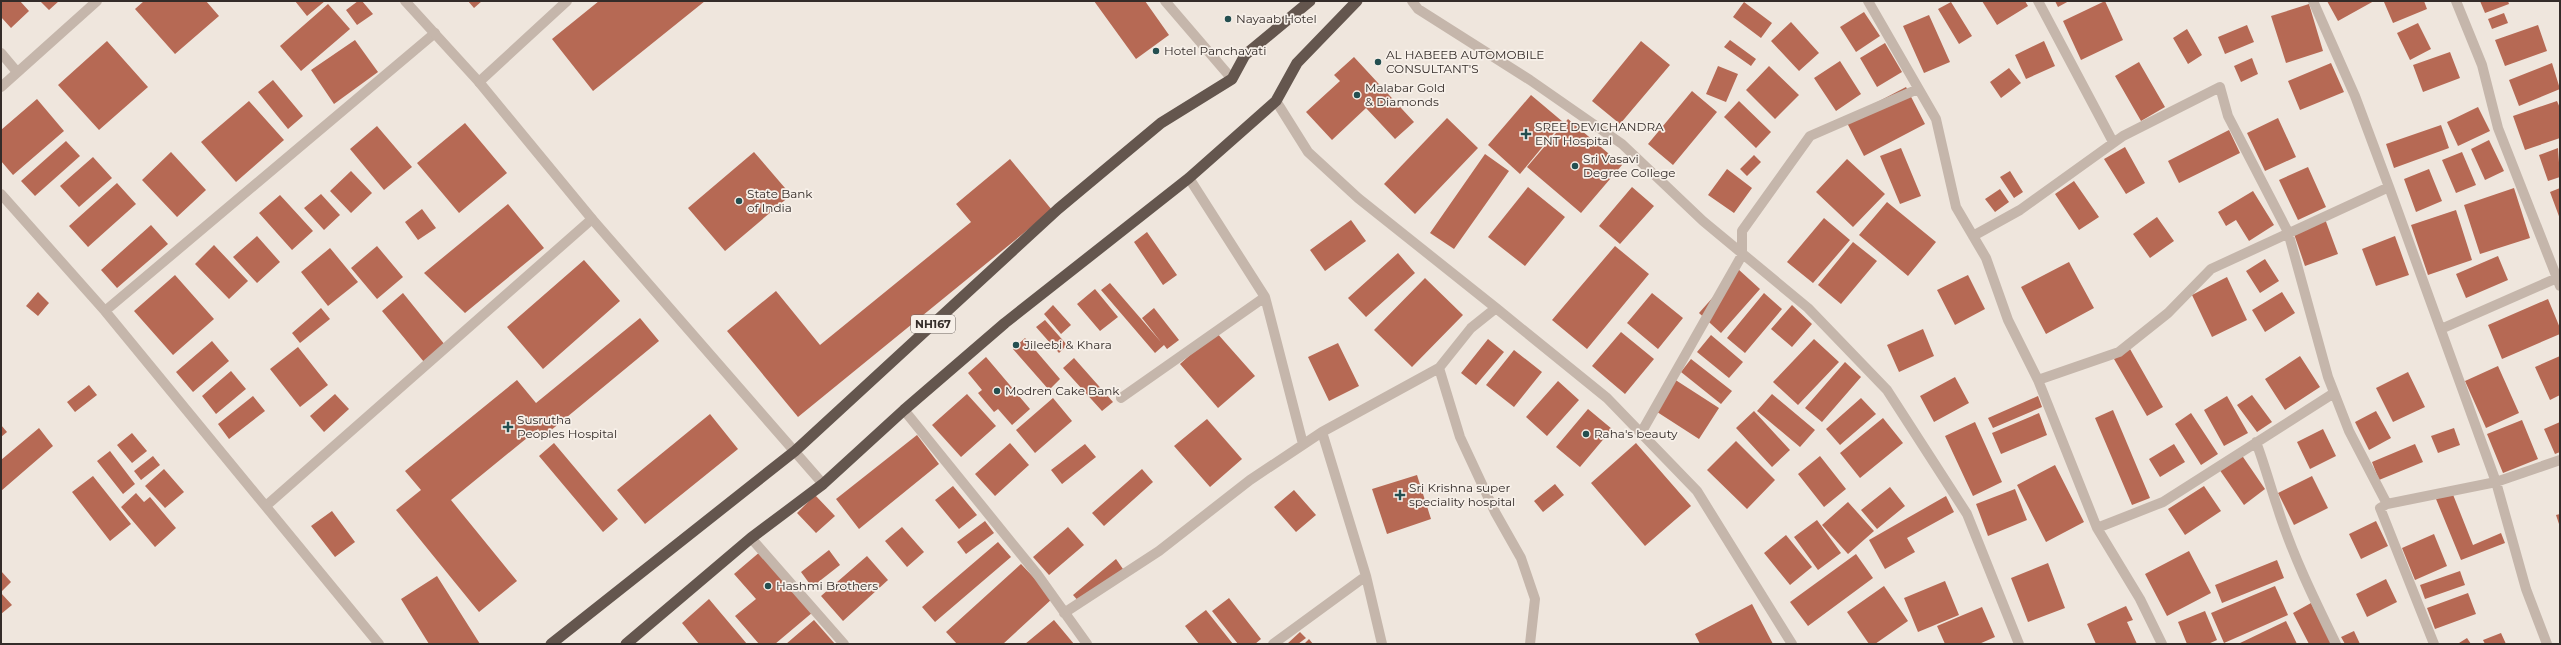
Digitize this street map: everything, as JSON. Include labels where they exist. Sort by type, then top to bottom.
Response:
[{"type":"highway","name":"NH167","points":[[551,644],[794,451],[1058,209],[1161,123],[1232,79],[1245,55],[1310,1]]},
{"type":"highway","points":[[626,644],[752,538],[823,484],[904,410],[1005,323],[1189,178],[1276,101],[1297,63],[1357,1]]},
{"type":"street","points":[[1,86],[97,1]]},
{"type":"street","points":[[405,1],[479,82],[592,219],[823,484]]},
{"type":"street","points":[[479,82],[567,1]]},
{"type":"street","points":[[1164,1],[1232,79]]},
{"type":"street","points":[[1412,1],[1418,9],[1530,80],[1622,144],[1703,222],[1808,308],[1887,390],[1967,514],[2019,644]]},
{"type":"street","points":[[1868,1],[1936,119],[1956,207],[1986,258],[2008,320],[2038,380],[2097,528],[2140,599],[2162,644]]},
{"type":"street","points":[[2038,1],[2113,142]]},
{"type":"street","points":[[2313,1],[2355,96],[2441,329],[2496,482],[2526,589],[2547,644]]},
{"type":"street","points":[[2441,329],[2559,280],[2498,128],[2482,65],[2456,1]]},
{"type":"street","points":[[106,311],[434,33]]},
{"type":"street","points":[[1,53],[17,72]]},
{"type":"street","points":[[1973,236],[2020,210],[2113,142],[2220,87],[2228,116],[2288,232],[2334,393],[2349,431],[2387,504]]},
{"type":"street","points":[[1641,433],[1742,255],[1742,231],[1810,136],[1918,89]]},
{"type":"street","points":[[1276,101],[1308,152],[1358,198],[1607,398],[1698,491],[1792,644]]},
{"type":"street","points":[[1189,178],[1265,297],[1303,444]]},
{"type":"street","points":[[2038,380],[2119,352],[2168,313],[2211,269],[2288,232],[2389,187]]},
{"type":"street","points":[[1,194],[106,311],[267,505],[379,644]]},
{"type":"street","points":[[267,505],[592,219]]},
{"type":"street","points":[[1121,398],[1265,297]]},
{"type":"street","points":[[1064,613],[1159,551],[1250,480],[1303,444],[1322,432],[1439,368],[1471,328],[1496,308]]},
{"type":"street","points":[[1439,368],[1460,437],[1495,512],[1521,558],[1535,599],[1530,644]]},
{"type":"street","points":[[2097,528],[2163,502],[2334,393]]},
{"type":"street","points":[[904,410],[1037,574],[1087,644]]},
{"type":"street","points":[[1322,432],[1366,576],[1382,644]]},
{"type":"street","points":[[2256,442],[2271,481],[2276,506],[2305,579],[2336,644]]},
{"type":"street","points":[[2434,644],[2380,508],[2387,504],[2496,482],[2560,460]]},
{"type":"street","points":[[752,538],[844,644]]},
{"type":"street","points":[[1273,644],[1366,576]]},
{"type":"building","points":[[1,1],[20,1],[29,11],[11,28],[1,17]]},
{"type":"building","points":[[40,1],[59,1],[49,10]]},
{"type":"building","points":[[144,1],[206,1],[219,16],[175,54],[135,9]]},
{"type":"building","points":[[295,1],[325,1],[307,16]]},
{"type":"building","points":[[358,1],[362,1],[373,14],[357,25],[346,10]]},
{"type":"building","points":[[468,1],[482,1],[474,8]]},
{"type":"building","points":[[599,1],[705,1],[593,91],[552,39]]},
{"type":"building","points":[[1094,1],[1145,1],[1169,35],[1136,59]]},
{"type":"building","points":[[1982,1],[2025,1],[2028,6],[1997,25]]},
{"type":"building","points":[[2055,1],[2069,1],[2058,7]]},
{"type":"building","points":[[2105,1],[2123,40],[2081,60],[2063,21]]},
{"type":"building","points":[[2327,1],[2374,1],[2338,21]]},
{"type":"building","points":[[2424,1],[2427,9],[2393,23],[2384,2]]},
{"type":"building","points":[[2480,1],[2508,1],[2509,4],[2485,13]]},
{"type":"building","points":[[1744,2],[1772,23],[1761,38],[1733,17]]},
{"type":"building","points":[[1951,2],[1972,36],[1959,44],[1938,9]]},
{"type":"building","points":[[328,4],[350,29],[301,71],[280,46]]},
{"type":"building","points":[[2309,4],[2323,51],[2286,63],[2271,16]]},
{"type":"building","points":[[1864,12],[1880,36],[1856,52],[1840,27]]},
{"type":"building","points":[[2504,13],[2508,23],[2492,29],[2488,19]]},
{"type":"building","points":[[1929,15],[1950,62],[1924,73],[1903,26]]},
{"type":"building","points":[[1791,22],[1819,53],[1799,71],[1771,41]]},
{"type":"building","points":[[2418,23],[2431,49],[2410,60],[2397,33]]},
{"type":"building","points":[[2247,25],[2254,42],[2225,54],[2218,37]]},
{"type":"building","points":[[2538,25],[2547,51],[2505,66],[2495,40]]},
{"type":"building","points":[[2187,29],[2202,55],[2188,64],[2173,38]]},
{"type":"building","points":[[355,40],[378,72],[334,104],[311,70]]},
{"type":"building","points":[[1730,40],[1756,59],[1751,66],[1724,47]]},
{"type":"building","points":[[107,41],[148,87],[99,130],[58,85]]},
{"type":"building","points":[[1641,41],[1670,65],[1620,124],[1592,101]]},
{"type":"building","points":[[2044,41],[2055,66],[2026,79],[2015,55]]},
{"type":"building","points":[[1885,43],[1902,72],[1877,87],[1860,58]]},
{"type":"building","points":[[2450,52],[2460,78],[2423,92],[2413,65]]},
{"type":"building","name":"Malabar Gold & Diamonds","points":[[1354,57],[1414,122],[1395,139],[1366,108],[1332,140],[1306,112],[1340,81],[1334,75]]},
{"type":"building","points":[[2252,58],[2258,74],[2241,82],[2234,66]]},
{"type":"building","points":[[1840,61],[1861,94],[1836,111],[1814,78]]},
{"type":"building","points":[[2139,62],[2165,107],[2141,121],[2115,76]]},
{"type":"building","points":[[2331,63],[2344,92],[2300,110],[2288,81]]},
{"type":"building","points":[[2552,63],[2560,89],[2519,106],[2509,80]]},
{"type":"building","points":[[1718,66],[1738,74],[1726,102],[1706,94]]},
{"type":"building","points":[[1769,66],[1799,95],[1775,119],[1746,90]]},
{"type":"building","points":[[2009,68],[2021,83],[2001,98],[1990,82]]},
{"type":"building","points":[[273,80],[303,116],[288,129],[258,92]]},
{"type":"building","points":[[1906,87],[1925,124],[1864,156],[1845,119]]},
{"type":"building","points":[[1692,91],[1717,112],[1673,165],[1648,144]]},
{"type":"building","name":"SREE DEVICHANDRA ENT Hospital","points":[[1531,95],[1563,122],[1520,174],[1488,145]]},
{"type":"building","points":[[37,99],[64,131],[13,175],[1,161],[1,130]]},
{"type":"building","points":[[249,101],[284,140],[236,182],[201,142]]},
{"type":"building","points":[[1739,101],[1771,132],[1756,148],[1724,117]]},
{"type":"building","points":[[2557,101],[2560,108],[2560,138],[2525,150],[2513,116]]},
{"type":"building","points":[[2478,107],[2490,131],[2458,146],[2447,122]]},
{"type":"building","points":[[1447,118],[1478,148],[1415,214],[1384,184]]},
{"type":"building","points":[[2278,118],[2296,157],[2265,171],[2247,133]]},
{"type":"building","name":"Sri Vasavi Degree College","points":[[1568,119],[1622,165],[1581,213],[1527,167]]},
{"type":"building","points":[[465,123],[507,173],[459,213],[417,163]]},
{"type":"building","points":[[2441,125],[2449,148],[2394,168],[2386,144]]},
{"type":"building","points":[[377,126],[412,167],[384,190],[350,149]]},
{"type":"building","points":[[2229,130],[2240,153],[2179,183],[2168,161]]},
{"type":"building","points":[[2489,140],[2504,171],[2485,180],[2471,149]]},
{"type":"building","points":[[66,141],[80,156],[35,196],[21,181]]},
{"type":"building","points":[[2125,147],[2145,183],[2126,194],[2104,159]]},
{"type":"building","points":[[1901,148],[1921,196],[1900,204],[1880,156]]},
{"type":"building","points":[[2558,148],[2560,177],[2548,181],[2539,155]]},
{"type":"building","points":[[171,152],[206,190],[177,217],[142,180]]},
{"type":"building","name":"State Bank of India","points":[[754,152],[791,195],[725,251],[688,208]]},
{"type":"building","points":[[2462,152],[2476,185],[2456,193],[2442,160]]},
{"type":"building","points":[[1485,154],[1509,171],[1454,249],[1430,233]]},
{"type":"building","points":[[1754,155],[1761,162],[1747,176],[1740,169]]},
{"type":"building","points":[[93,157],[112,178],[79,207],[60,186]]},
{"type":"building","points":[[1010,159],[1052,210],[798,417],[727,331],[776,291],[820,345],[971,222],[956,204]]},
{"type":"building","points":[[1847,159],[1885,194],[1853,227],[1816,192]]},
{"type":"building","points":[[2308,167],[2326,207],[2298,220],[2279,180]]},
{"type":"building","points":[[1727,169],[1752,188],[1734,213],[1708,195]]},
{"type":"building","points":[[2429,169],[2442,201],[2416,212],[2404,179]]},
{"type":"building","points":[[351,171],[372,193],[351,213],[330,191]]},
{"type":"building","points":[[2010,171],[2023,192],[2014,198],[2000,177]]},
{"type":"building","points":[[2074,181],[2099,217],[2079,230],[2055,194]]},
{"type":"building","points":[[117,183],[136,204],[88,247],[69,226]]},
{"type":"building","points":[[1528,187],[1565,217],[1525,266],[1488,237]]},
{"type":"building","points":[[1632,187],[1654,206],[1620,244],[1599,226]]},
{"type":"building","points":[[2514,188],[2530,238],[2480,254],[2464,205]]},
{"type":"building","points":[[2560,188],[2560,219],[2550,192]]},
{"type":"building","points":[[2000,189],[2009,202],[1995,212],[1985,199]]},
{"type":"building","points":[[2253,191],[2274,225],[2249,241],[2236,220],[2226,226],[2218,212]]},
{"type":"building","points":[[321,194],[340,215],[324,230],[304,208]]},
{"type":"building","points":[[280,195],[313,231],[292,250],[259,213]]},
{"type":"building","points":[[1887,202],[1936,242],[1908,276],[1859,235]]},
{"type":"building","points":[[508,204],[544,248],[465,313],[424,273]]},
{"type":"building","points":[[422,209],[436,228],[418,240],[405,222]]},
{"type":"building","points":[[2456,210],[2472,260],[2428,275],[2411,225]]},
{"type":"building","points":[[2157,217],[2174,241],[2150,258],[2133,234]]},
{"type":"building","points":[[1824,218],[1850,240],[1813,283],[1787,262]]},
{"type":"building","points":[[2325,219],[2338,254],[2305,266],[2293,231]]},
{"type":"building","points":[[1351,220],[1366,241],[1325,271],[1310,250]]},
{"type":"building","points":[[151,225],[168,244],[117,288],[101,270]]},
{"type":"building","points":[[1147,232],[1177,275],[1163,285],[1134,242]]},
{"type":"building","points":[[257,236],[280,262],[257,283],[233,257]]},
{"type":"building","points":[[2395,236],[2409,275],[2376,286],[2362,249]]},
{"type":"building","points":[[1853,242],[1877,261],[1841,304],[1818,285]]},
{"type":"building","points":[[214,245],[248,281],[229,299],[195,264]]},
{"type":"building","points":[[377,246],[403,277],[377,299],[351,268]]},
{"type":"building","points":[[1615,246],[1649,274],[1587,349],[1552,320]]},
{"type":"building","points":[[330,248],[358,282],[328,306],[301,272]]},
{"type":"building","points":[[1398,253],[1415,273],[1366,317],[1348,298]]},
{"type":"building","points":[[2498,256],[2508,280],[2466,298],[2456,274]]},
{"type":"building","points":[[2265,259],[2279,281],[2260,293],[2246,271]]},
{"type":"building","points":[[584,260],[620,301],[543,369],[507,327]]},
{"type":"building","points":[[2069,262],[2094,308],[2046,334],[2021,287]]},
{"type":"building","points":[[1738,269],[1760,289],[1721,333],[1699,313]]},
{"type":"building","points":[[175,275],[214,319],[173,355],[134,311]]},
{"type":"building","points":[[1968,275],[1985,309],[1955,325],[1937,290]]},
{"type":"building","points":[[2227,277],[2247,320],[2212,337],[2192,295]]},
{"type":"building","points":[[1425,278],[1463,315],[1412,367],[1374,330]]},
{"type":"building","points":[[1110,283],[1161,342],[1142,318],[1154,308],[1179,340],[1167,349],[1164,345],[1155,353],[1101,290]]},
{"type":"building","points":[[1095,289],[1118,317],[1100,331],[1077,304]]},
{"type":"building","points":[[38,292],[49,303],[38,316],[26,306]]},
{"type":"building","points":[[2282,292],[2295,313],[2265,332],[2252,310]]},
{"type":"building","points":[[403,293],[445,345],[424,362],[382,311]]},
{"type":"building","points":[[1652,293],[1683,318],[1658,349],[1627,323]]},
{"type":"building","points":[[1764,293],[1782,309],[1745,353],[1727,338]]},
{"type":"building","points":[[2548,299],[2560,328],[2560,334],[2502,359],[2488,325]]},
{"type":"building","points":[[1053,305],[1071,325],[1061,334],[1044,314]]},
{"type":"building","points":[[1792,305],[1812,324],[1792,347],[1771,329]]},
{"type":"building","points":[[321,308],[330,319],[300,343],[292,333]]},
{"type":"building","points":[[640,318],[659,341],[544,436],[538,429],[451,500],[517,581],[479,612],[396,510],[421,490],[405,471],[517,380],[536,403]]},
{"type":"building","points":[[1045,320],[1067,345],[1059,353],[1036,327]]},
{"type":"building","points":[[1923,329],[1934,356],[1899,372],[1887,345]]},
{"type":"building","points":[[1216,332],[1255,376],[1218,408],[1180,364]]},
{"type":"building","points":[[1621,332],[1654,359],[1625,394],[1592,366]]},
{"type":"building","points":[[1711,335],[1743,362],[1729,378],[1697,352]]},
{"type":"building","points":[[1025,338],[1060,379],[1049,390],[1013,349]]},
{"type":"building","points":[[1488,339],[1504,352],[1476,385],[1461,373]]},
{"type":"building","points":[[1814,339],[1839,362],[1798,405],[1773,382]]},
{"type":"building","points":[[212,341],[229,361],[193,392],[176,372]]},
{"type":"building","points":[[1338,343],[1359,386],[1329,401],[1308,357]]},
{"type":"building","points":[[298,347],[328,385],[300,407],[270,369]]},
{"type":"building","points":[[2130,349],[2163,407],[2147,416],[2114,359]]},
{"type":"building","points":[[1514,350],[1542,372],[1514,407],[1486,385]]},
{"type":"building","points":[[2300,356],[2320,387],[2285,410],[2265,379]]},
{"type":"building","points":[[2560,356],[2560,395],[2550,400],[2535,367]]},
{"type":"building","name":"Modren Cake Bank","points":[[986,357],[1030,409],[1012,425],[998,409],[994,412],[978,393],[982,390],[968,373]]},
{"type":"building","points":[[1074,358],[1113,402],[1102,411],[1063,368]]},
{"type":"building","points":[[1691,359],[1732,391],[1721,404],[1681,372]]},
{"type":"building","points":[[1845,362],[1861,377],[1822,422],[1805,408]]},
{"type":"building","points":[[2498,366],[2519,413],[2486,428],[2465,381]]},
{"type":"building","points":[[231,371],[246,389],[216,414],[202,396]]},
{"type":"building","points":[[2408,372],[2425,407],[2393,422],[2376,388]]},
{"type":"building","points":[[1955,377],[1969,403],[1934,422],[1920,396]]},
{"type":"building","points":[[1674,379],[1719,408],[1699,439],[1654,410]]},
{"type":"building","points":[[1558,381],[1579,400],[1547,436],[1526,417]]},
{"type":"building","points":[[89,385],[97,395],[75,412],[67,402]]},
{"type":"building","points":[[335,394],[349,409],[324,432],[310,416]]},
{"type":"building","points":[[967,394],[996,426],[961,457],[932,425]]},
{"type":"building","points":[[1772,394],[1815,430],[1800,447],[1757,411]]},
{"type":"building","points":[[2252,395],[2272,422],[2257,432],[2237,405]]},
{"type":"building","points":[[253,396],[265,411],[229,439],[218,424]]},
{"type":"building","points":[[2038,396],[2042,407],[1993,428],[1988,418]]},
{"type":"building","points":[[2227,396],[2248,433],[2224,446],[2204,410]]},
{"type":"building","points":[[1053,398],[1072,421],[1035,453],[1016,430]]},
{"type":"building","points":[[1861,398],[1876,414],[1840,445],[1826,429]]},
{"type":"building","points":[[1588,409],[1612,429],[1580,467],[1556,447]]},
{"type":"building","points":[[2113,410],[2150,498],[2132,505],[2095,418]]},
{"type":"building","points":[[1754,411],[1790,450],[1772,467],[1736,428]]},
{"type":"building","points":[[2376,411],[2391,438],[2369,450],[2355,422]]},
{"type":"building","points":[[2039,413],[2047,435],[2001,454],[1992,433]]},
{"type":"building","points":[[2191,413],[2218,454],[2201,465],[2175,424]]},
{"type":"building","points":[[710,414],[738,449],[645,524],[617,490]]},
{"type":"building","points":[[1883,418],[1903,443],[1860,478],[1840,453]]},
{"type":"building","points":[[1207,419],[1242,459],[1210,487],[1174,446]]},
{"type":"building","points":[[2522,420],[2538,459],[2503,473],[2487,434]]},
{"type":"building","points":[[1975,422],[2002,482],[1973,496],[1945,436]]},
{"type":"building","points":[[2560,422],[2560,452],[2555,454],[2544,429]]},
{"type":"building","points":[[1,425],[7,432],[1,437]]},
{"type":"building","points":[[39,428],[53,446],[1,491],[1,460]]},
{"type":"building","points":[[2454,428],[2460,445],[2438,453],[2431,436]]},
{"type":"building","points":[[2323,429],[2336,456],[2310,469],[2297,442]]},
{"type":"building","points":[[132,433],[147,451],[132,463],[117,445]]},
{"type":"building","points":[[917,435],[939,464],[859,529],[836,499]]},
{"type":"building","points":[[1736,441],[1775,480],[1747,509],[1707,470]]},
{"type":"building","points":[[554,443],[618,519],[603,532],[539,456]]},
{"type":"building","points":[[1010,443],[1029,465],[995,496],[975,474]]},
{"type":"building","points":[[1636,443],[1691,506],[1645,546],[1591,483]]},
{"type":"building","points":[[1085,444],[1096,457],[1062,484],[1051,470]]},
{"type":"building","points":[[2174,444],[2185,462],[2160,477],[2149,459]]},
{"type":"building","points":[[2415,444],[2423,462],[2379,480],[2372,462]]},
{"type":"building","points":[[110,451],[135,484],[123,494],[97,461]]},
{"type":"building","points":[[2241,454],[2265,489],[2244,505],[2219,469]]},
{"type":"building","points":[[153,456],[160,465],[141,480],[134,471]]},
{"type":"building","points":[[1820,456],[1846,489],[1824,507],[1798,474]]},
{"type":"building","points":[[2055,465],[2084,522],[2046,542],[2017,485]]},
{"type":"building","points":[[164,469],[184,492],[165,508],[145,486]]},
{"type":"building","points":[[1142,469],[1153,482],[1104,526],[1092,513]]},
{"type":"building","points":[[1417,475],[1431,519],[1387,534],[1372,489]]},
{"type":"building","points":[[93,476],[131,524],[110,541],[72,492]]},
{"type":"building","points":[[2312,476],[2328,508],[2294,525],[2278,493]]},
{"type":"building","points":[[1555,484],[1564,495],[1543,512],[1534,501]]},
{"type":"building","points":[[953,486],[977,515],[959,529],[935,500]]},
{"type":"building","points":[[2204,486],[2221,511],[2185,535],[2168,509]]},
{"type":"building","points":[[1890,487],[1905,506],[1877,529],[1861,510]]},
{"type":"building","points":[[2015,489],[2027,520],[1988,536],[1976,504]]},
{"type":"building","points":[[1294,490],[1316,515],[1296,532],[1274,507]]},
{"type":"building","points":[[2452,492],[2473,545],[2501,533],[2505,543],[2461,560],[2436,499]]},
{"type":"building","points":[[136,493],[144,502],[150,497],[176,528],[155,547],[121,507]]},
{"type":"building","points":[[815,495],[835,516],[816,533],[797,513]]},
{"type":"building","points":[[1946,496],[1954,512],[1907,538],[1915,552],[1885,569],[1869,540]]},
{"type":"building","points":[[1848,502],[1874,531],[1848,554],[1822,525]]},
{"type":"building","points":[[332,511],[355,542],[335,557],[311,526]]},
{"type":"building","points":[[2560,514],[2560,527],[2556,515]]},
{"type":"building","points":[[1817,520],[1841,553],[1818,570],[1794,537]]},
{"type":"building","points":[[985,521],[994,533],[966,554],[957,542]]},
{"type":"building","points":[[2376,521],[2388,546],[2361,559],[2349,534]]},
{"type":"building","points":[[902,527],[924,552],[907,567],[885,541]]},
{"type":"building","points":[[1068,527],[1084,545],[1049,575],[1033,557]]},
{"type":"building","points":[[2434,534],[2447,566],[2415,580],[2402,548]]},
{"type":"building","points":[[1786,535],[1812,567],[1790,585],[1764,553]]},
{"type":"building","points":[[998,542],[1011,557],[935,622],[922,607]]},
{"type":"building","points":[[829,550],[840,565],[812,587],[801,572]]},
{"type":"building","name":"Hashmi Brothers","points":[[761,551],[813,612],[775,644],[759,644],[735,616],[756,599],[734,574]]},
{"type":"building","points":[[2189,551],[2211,593],[2167,616],[2145,574]]},
{"type":"building","points":[[1856,554],[1873,578],[1808,626],[1790,602]]},
{"type":"building","points":[[867,556],[888,580],[843,621],[821,596]]},
{"type":"building","points":[[1116,559],[1123,569],[1081,604],[1073,595]]},
{"type":"building","points":[[2277,560],[2284,578],[2222,603],[2215,585]]},
{"type":"building","points":[[2048,563],[2065,608],[2028,622],[2011,578]]},
{"type":"building","points":[[1021,564],[1053,598],[1003,644],[957,644],[946,632]]},
{"type":"building","points":[[1,571],[11,582],[1,592]]},
{"type":"building","points":[[2460,571],[2465,585],[2425,599],[2420,585]]},
{"type":"building","points":[[437,576],[480,644],[429,644],[401,599]]},
{"type":"building","points":[[2386,579],[2397,602],[2367,617],[2356,594]]},
{"type":"building","points":[[1945,581],[1959,615],[1918,632],[1904,598]]},
{"type":"building","points":[[1884,586],[1908,621],[1875,644],[1869,644],[1847,612]]},
{"type":"building","points":[[2275,586],[2288,615],[2224,643],[2211,613]]},
{"type":"building","points":[[1,593],[12,605],[1,614]]},
{"type":"building","points":[[2468,593],[2476,614],[2435,629],[2427,608]]},
{"type":"building","points":[[1229,598],[1261,639],[1255,644],[1238,644],[1212,611]]},
{"type":"building","points":[[709,599],[747,644],[699,644],[682,623]]},
{"type":"building","points":[[2311,603],[2332,644],[2309,644],[2293,613]]},
{"type":"building","points":[[1752,604],[1773,644],[1700,644],[1695,634]]},
{"type":"building","points":[[2126,606],[2133,620],[2127,622],[2137,644],[2096,644],[2087,624]]},
{"type":"building","points":[[1982,607],[1995,637],[1979,644],[1945,644],[1937,626]]},
{"type":"building","points":[[1206,610],[1233,644],[1199,644],[1185,626]]},
{"type":"building","points":[[2205,611],[2217,640],[2208,644],[2187,644],[2178,622]]},
{"type":"building","points":[[814,620],[835,644],[786,644]]},
{"type":"building","points":[[1054,620],[1074,644],[1025,644]]},
{"type":"building","points":[[2286,621],[2297,644],[2238,644]]},
{"type":"building","points":[[2354,631],[2360,644],[2345,644],[2341,637]]},
{"type":"building","points":[[1300,632],[1306,638],[1298,644],[1287,644]]},
{"type":"building","points":[[2501,633],[2506,644],[2485,644],[2483,640]]},
{"type":"building","points":[[2467,638],[2471,644],[2459,644],[2459,643]]},
{"type":"building","points":[[1309,639],[1313,644],[1304,644]]},
{"type":"place","name":"Nayaab Hotel","points":[[1228,19]]},
{"type":"place","name":"Hotel Panchavati","points":[[1156,51]]},
{"type":"place","name":"AL HABEEB AUTOMOBILE CONSULTANT'S","points":[[1378,62]]},
{"type":"place","name":"Malabar Gold & Diamonds","points":[[1357,95]]},
{"type":"place","name":"SREE DEVICHANDRA ENT Hospital","points":[[1526,134]]},
{"type":"place","name":"Sri Vasavi Degree College","points":[[1575,166]]},
{"type":"place","name":"State Bank of India","points":[[739,201]]},
{"type":"place","name":"Jileebi & Khara","points":[[1016,345]]},
{"type":"place","name":"Modren Cake Bank","points":[[997,391]]},
{"type":"place","name":"Susrutha Peoples Hospital","points":[[508,427]]},
{"type":"place","name":"Raha's beauty","points":[[1586,434]]},
{"type":"place","name":"Sri Krishna super speciality hospital","points":[[1400,495]]},
{"type":"place","name":"Hashmi Brothers","points":[[768,586]]}]
